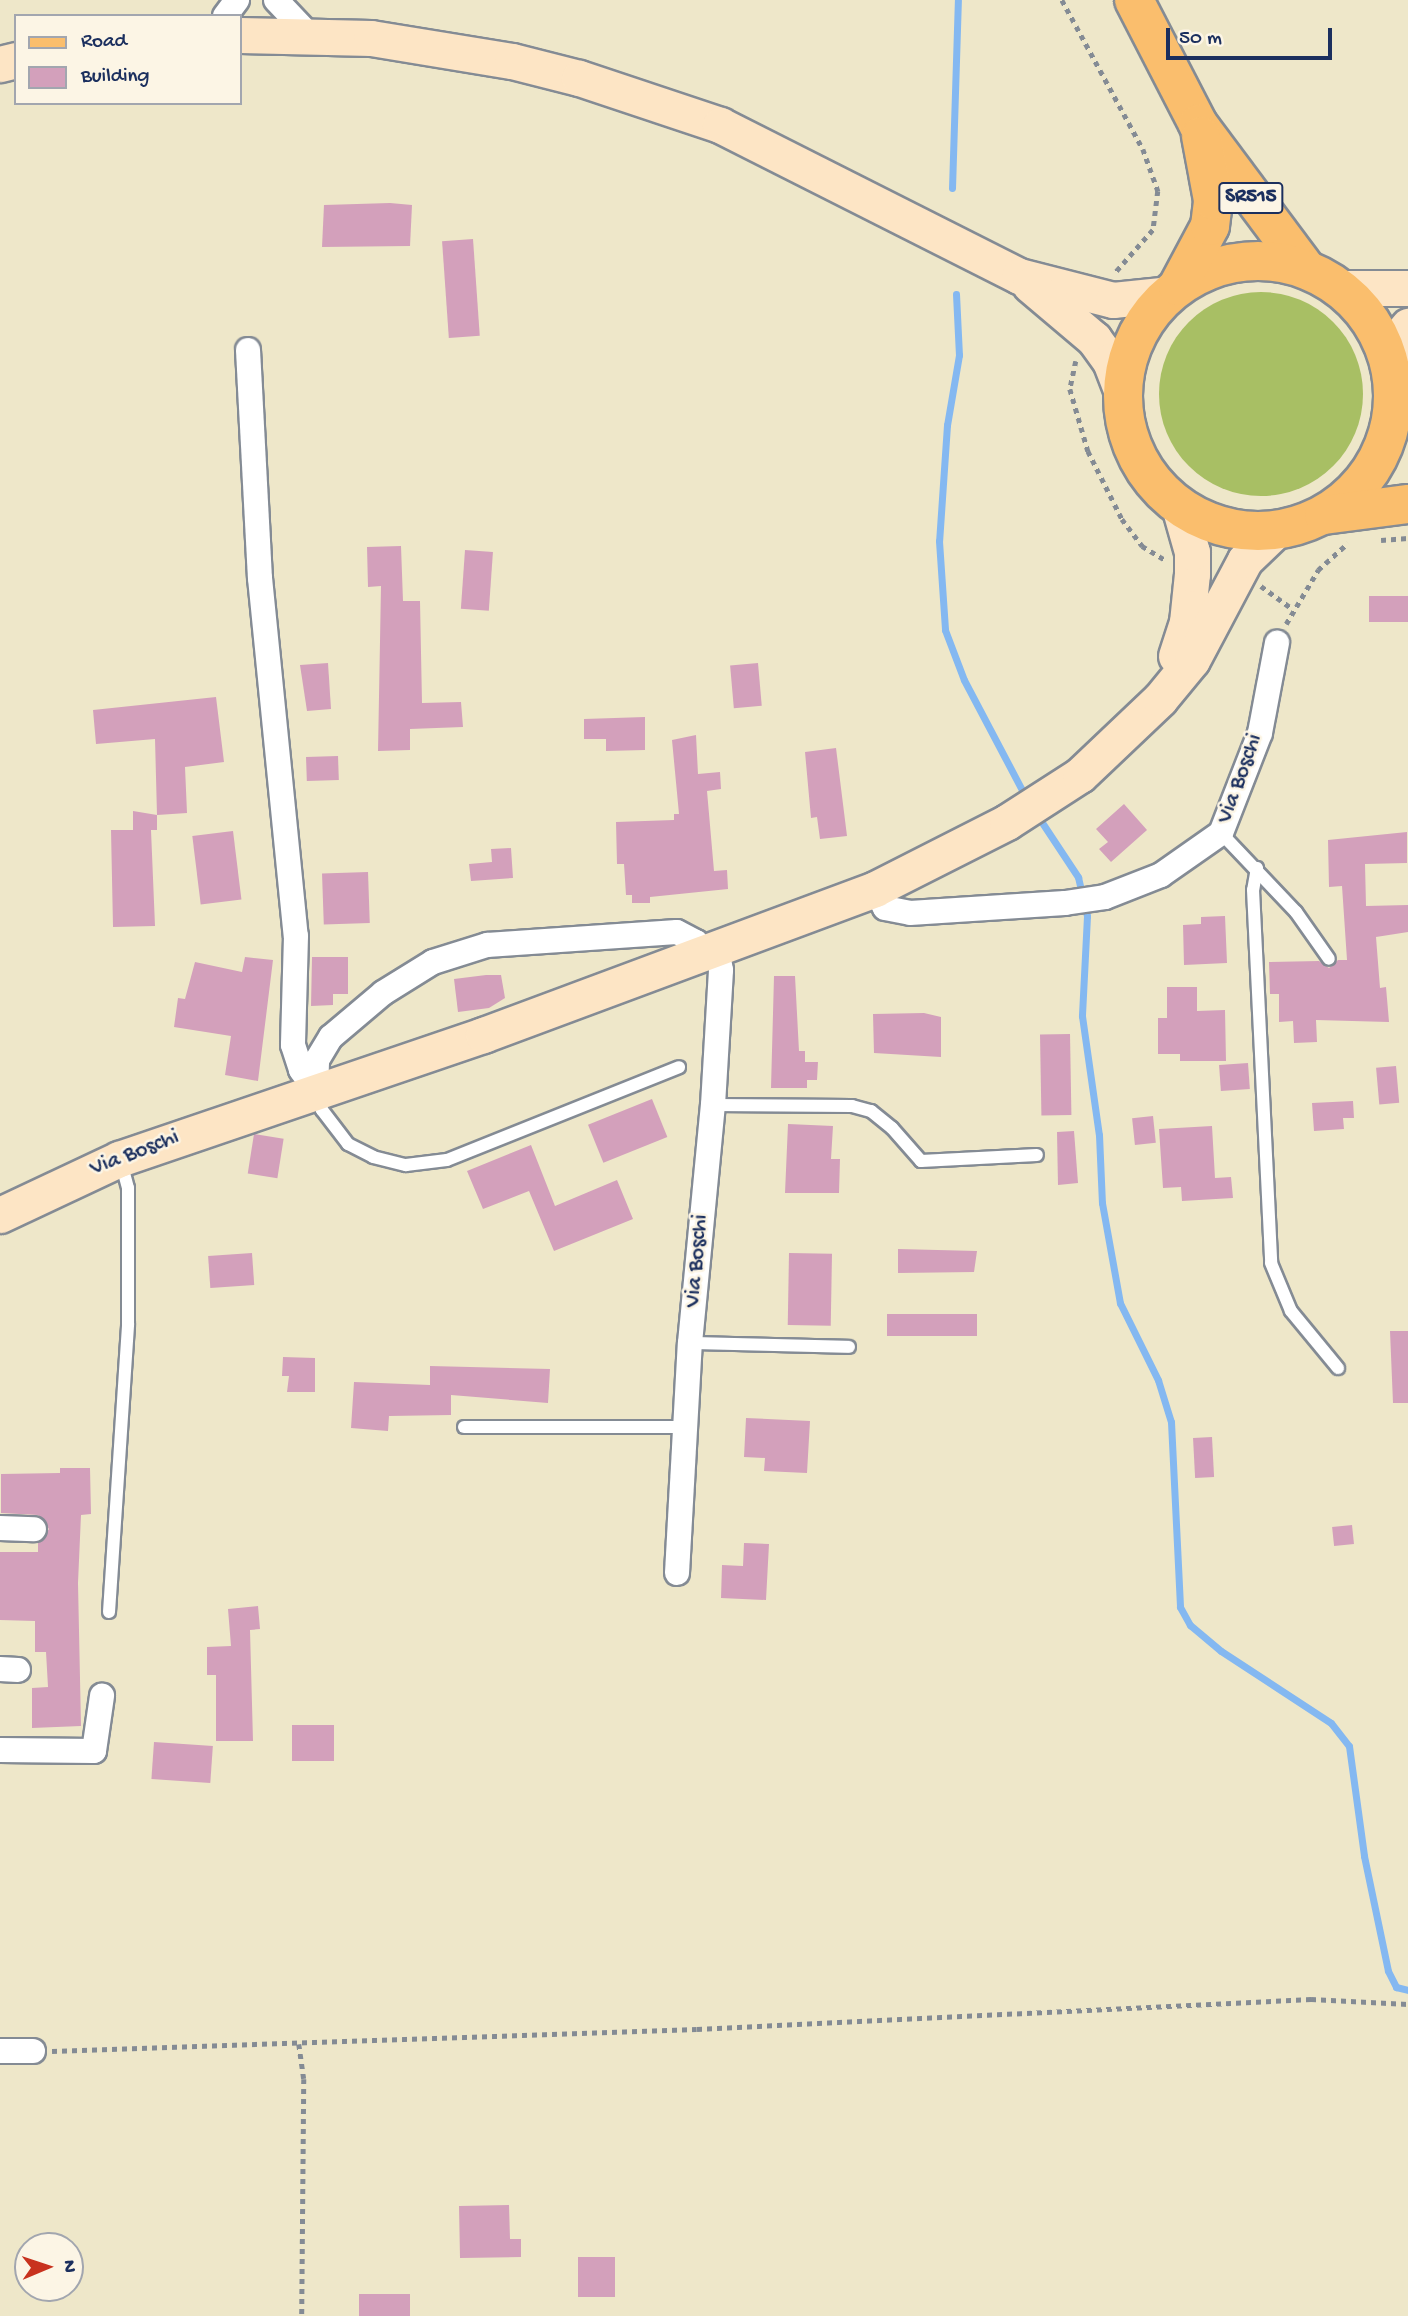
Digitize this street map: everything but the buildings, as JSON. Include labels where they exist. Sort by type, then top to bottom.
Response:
[{"type":"main road","name":"SR515","points":[[1135,0],[1198,124],[1306,270]]},
{"type":"main road","points":[[242,35],[371,38],[443,48],[512,61],[627,92],[720,125],[1019,276],[1113,300],[1173,290],[1218,266],[1251,262],[1306,270],[1339,288],[1370,321],[1389,363],[1400,423],[1384,444],[1369,473],[1348,497],[1322,516]]},
{"type":"main road","name":"SR515","points":[[1173,290],[1210,226],[1213,200],[1198,124]]},
{"type":"main road","points":[[1019,276],[1094,340],[1110,361],[1122,392],[1125,425],[1136,456],[1155,484],[1179,506],[1208,523],[1241,531],[1275,531],[1322,516],[1408,504]]},
{"type":"main road","points":[[1339,288],[1408,288]]},
{"type":"main road","points":[[1122,392],[1137,335],[1173,290]]},
{"type":"main road","points":[[1389,363],[1398,338],[1408,326]]},
{"type":"main road","name":"Via Boschi","points":[[1160,699],[1187,622],[1192,574],[1190,543],[1179,506]]},
{"type":"main road","name":"Via Boschi","points":[[0,1215],[119,1158],[709,953],[875,889],[1046,799],[1108,751],[1160,699],[1192,660],[1245,560],[1275,531]]},
{"type":"street","points":[[276,0],[310,36]]},
{"type":"street","points":[[248,350],[260,578],[296,936],[293,1045],[301,1070],[316,1091]]},
{"type":"street","name":"Via Boschi","points":[[875,889],[885,908],[895,912],[1065,903],[1105,897],[1161,875],[1221,833],[1259,733],[1277,643]]},
{"type":"street","points":[[316,1091],[317,1060],[331,1037],[383,993],[433,962],[487,945],[677,932],[709,953]]},
{"type":"street","name":"Via Boschi","points":[[677,1573],[690,1343],[713,1105],[721,970],[709,953]]},
{"type":"street","points":[[0,1528],[34,1530]]},
{"type":"street","points":[[0,1750],[94,1751],[102,1696]]},
{"type":"street","points":[[0,2052],[33,2051]]},
{"type":"lane","points":[[1221,833],[1296,912],[1329,960]]},
{"type":"lane","points":[[1256,868],[1253,890],[1271,1264],[1291,1311],[1338,1368]]},
{"type":"lane","points":[[316,1091],[322,1110],[348,1143],[373,1157],[407,1165],[447,1160],[679,1067]]},
{"type":"lane","points":[[713,1105],[861,1108],[892,1128],[920,1161],[1037,1155]]},
{"type":"lane","points":[[109,1612],[128,1324],[128,1188],[119,1158]]},
{"type":"lane","points":[[690,1343],[849,1347]]},
{"type":"lane","points":[[464,1427],[686,1427]]},
{"type":"path","points":[[1062,0],[1146,156],[1158,191],[1153,230],[1125,257],[1115,280]]},
{"type":"path","points":[[1082,353],[1070,377],[1070,389],[1088,452],[1110,497],[1142,546],[1155,556],[1175,560]]},
{"type":"path","points":[[1372,540],[1408,538]]},
{"type":"path","points":[[1277,643],[1293,609],[1335,551],[1362,540]]},
{"type":"path","points":[[1255,582],[1293,609]]},
{"type":"path","points":[[33,2051],[299,2044],[1311,1999],[1408,2004]]},
{"type":"path","points":[[299,2044],[304,2079],[302,2316]]},
{"type":"green space","points":[[1261,292],[1300,300],[1318,309],[1333,322],[1346,337],[1355,355],[1363,394],[1355,433],[1346,451],[1333,466],[1318,479],[1300,488],[1261,496],[1222,488],[1204,479],[1189,466],[1176,451],[1167,433],[1159,394],[1167,355],[1176,337],[1189,322],[1204,309],[1222,300]]},
{"type":"waterway","points":[[952,188],[958,0]]},
{"type":"waterway","points":[[956,294],[959,355],[947,425],[939,541],[945,630],[964,680],[1024,794]]},
{"type":"waterway","points":[[1039,818],[1078,877],[1087,916],[1082,1016],[1099,1135],[1102,1203],[1120,1303],[1158,1380],[1171,1422],[1180,1607],[1190,1625],[1221,1651],[1331,1723],[1349,1746],[1364,1856],[1388,1971],[1396,1987],[1408,1990]]}]
